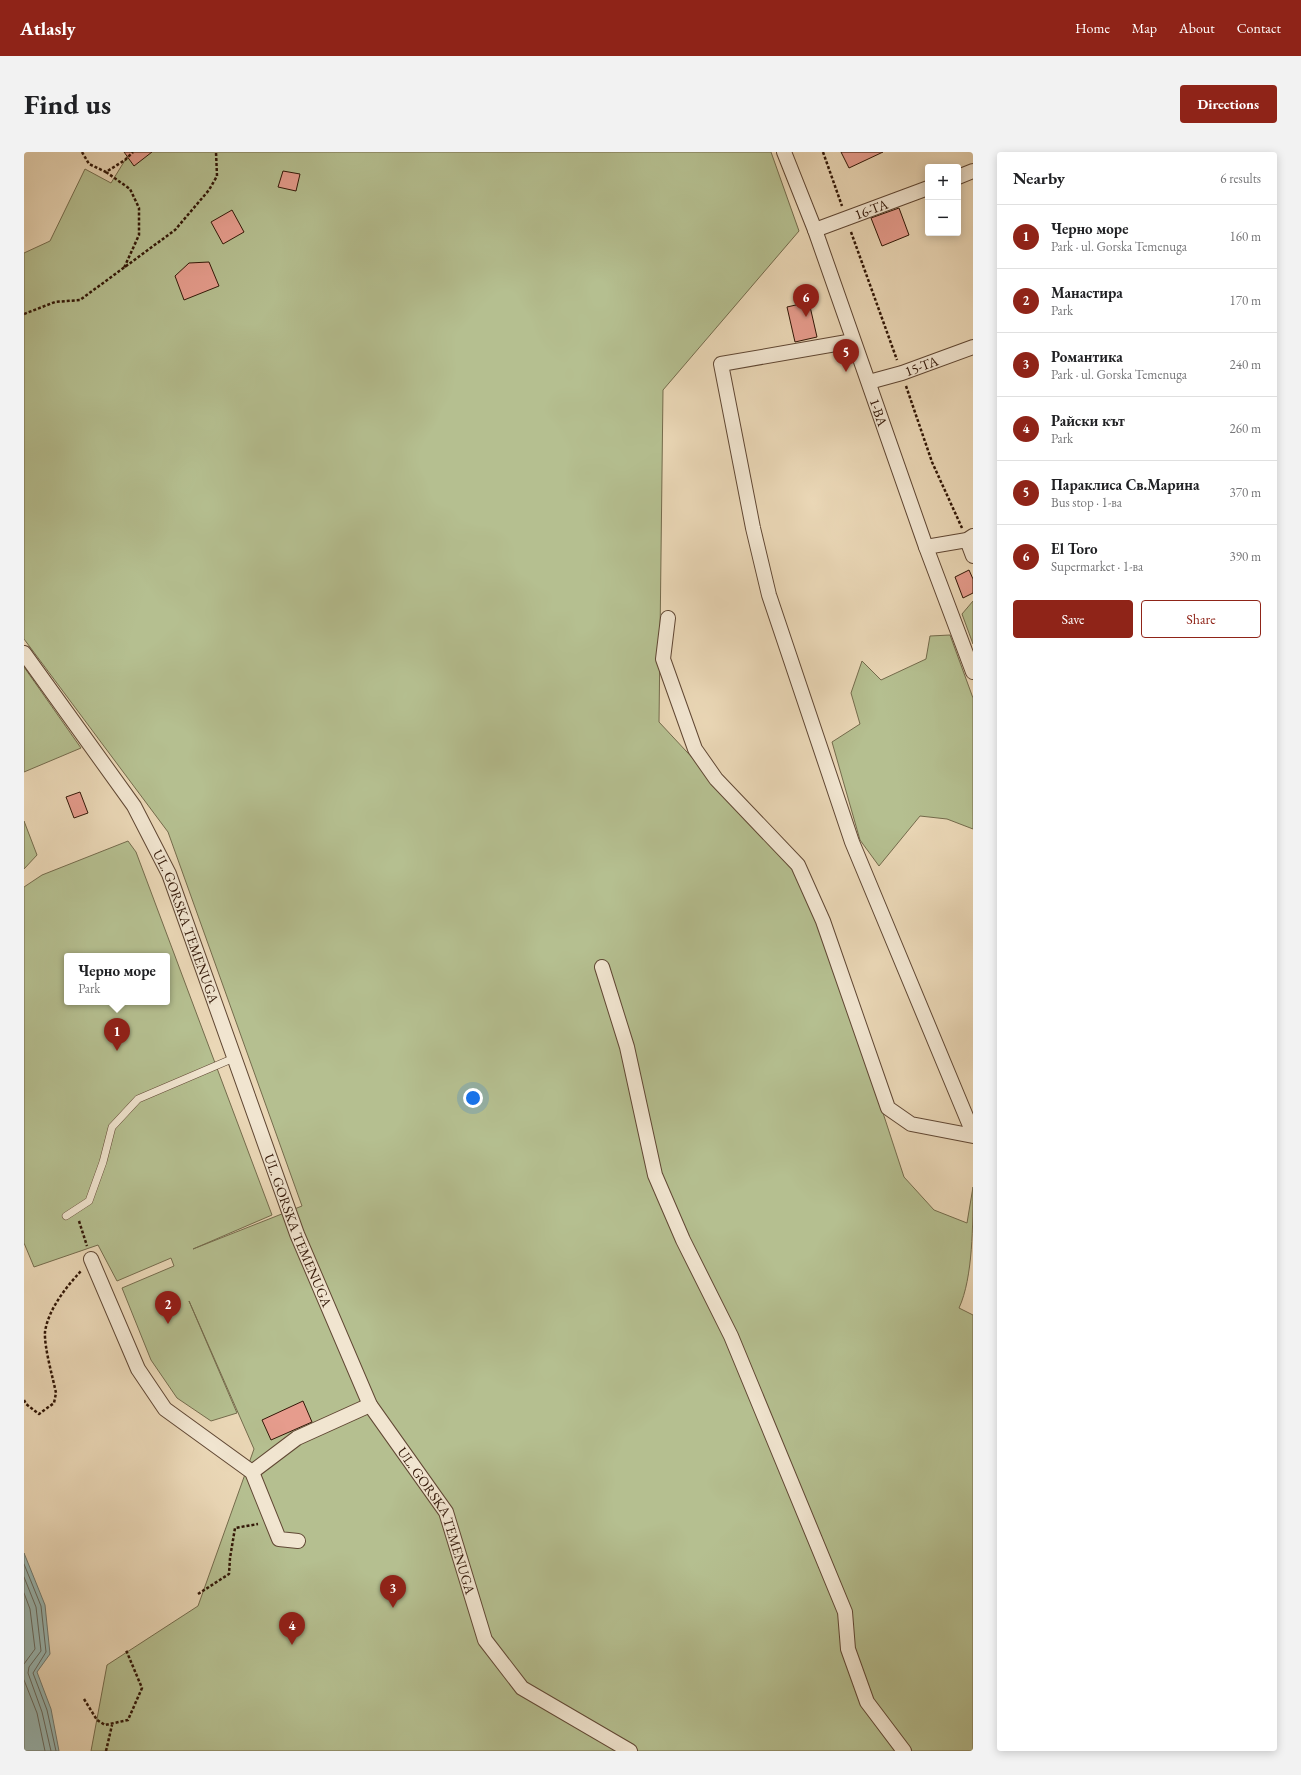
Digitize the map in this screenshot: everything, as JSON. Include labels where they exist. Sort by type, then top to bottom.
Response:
[{"type":"street","name":"1-ВА","points":[[784,152],[815,230],[926,547],[973,672]]},
{"type":"street","points":[[961,176],[973,171]]},
{"type":"street","name":"16-ТА","points":[[815,230],[925,189]]},
{"type":"street","points":[[853,341],[721,364],[753,528],[769,595],[852,842],[973,1134]]},
{"type":"street","name":"15-ТА","points":[[869,382],[902,373],[973,347]]},
{"type":"street","points":[[926,547],[971,538],[973,556]]},
{"type":"street","points":[[668,618],[664,659],[695,749],[716,779],[798,865],[823,921],[888,1108],[911,1124],[973,1134]]},
{"type":"street","name":"UL. GORSKA TEMENUGA","points":[[25,655],[134,806],[169,874],[297,1234],[370,1405],[446,1512],[486,1640],[522,1688],[630,1751]]},
{"type":"street","points":[[602,967],[627,1047],[654,1175],[683,1240],[731,1336],[845,1612],[848,1649],[867,1702],[904,1751]]},
{"type":"street","points":[[91,1259],[138,1369],[165,1409],[252,1472],[279,1539],[298,1541]]},
{"type":"street","points":[[252,1472],[297,1438],[370,1405]]},
{"type":"lane","points":[[66,1216],[89,1201],[103,1162],[112,1127],[138,1099],[234,1058]]},
{"type":"path","points":[[82,152],[89,164],[106,172],[130,189],[139,208],[139,235],[124,268]]},
{"type":"path","points":[[106,172],[125,160],[133,152]]},
{"type":"path","points":[[24,314],[55,302],[80,300],[175,230],[199,204],[217,176],[216,152]]},
{"type":"path","points":[[823,152],[902,373],[932,462],[971,538]]},
{"type":"path","points":[[75,1210],[91,1259]]},
{"type":"path","points":[[24,1400],[32,1410],[39,1414],[54,1403],[56,1393],[45,1334],[48,1319],[69,1284]]},
{"type":"path","points":[[198,1594],[229,1574],[235,1528],[256,1524],[274,1526]]},
{"type":"path","points":[[84,1699],[96,1720],[105,1725],[112,1725],[128,1720],[142,1688],[126,1650]]},
{"type":"path","points":[[106,1751],[112,1725]]},
{"type":"green space","points":[[130,152],[771,152],[799,231],[663,390],[659,722],[796,869],[840,982],[904,1177],[934,1210],[967,1223],[973,1187],[970,1266],[964,1296],[959,1308],[973,1315],[973,1751],[91,1751],[107,1665],[198,1606],[254,1449],[189,1301],[237,1413],[211,1421],[177,1398],[151,1360],[122,1288],[174,1266],[171,1258],[117,1281],[98,1245],[34,1267],[24,1243],[24,887],[42,875],[128,841],[136,852],[272,1215],[193,1249],[302,1206],[168,832],[24,639],[24,253],[50,241],[85,169],[111,183]]},
{"type":"green space","points":[[973,601],[973,644],[962,614]]},
{"type":"green space","points":[[950,635],[973,698],[973,829],[947,819],[920,816],[879,866],[860,840],[832,742],[860,724],[851,693],[862,661],[881,680],[926,659],[930,636]]},
{"type":"green space","points":[[24,667],[81,748],[24,772]]},
{"type":"green space","points":[[24,821],[37,855],[24,869]]},
{"type":"water","points":[[24,1553],[45,1605],[50,1654],[37,1672],[51,1709],[59,1751],[24,1751]]},
{"type":"building","points":[[124,152],[152,152],[134,166]]},
{"type":"building","points":[[841,152],[883,152],[849,168]]},
{"type":"building","points":[[283,171],[300,174],[296,191],[278,187]]},
{"type":"building","points":[[899,208],[909,235],[882,246],[871,218]]},
{"type":"building","points":[[232,210],[244,232],[223,244],[211,222]]},
{"type":"building","points":[[209,262],[219,286],[184,300],[175,276],[189,263]]},
{"type":"building","points":[[809,302],[817,337],[795,342],[787,307]]},
{"type":"building","points":[[969,570],[973,579],[973,593],[963,598],[955,577]]},
{"type":"building","points":[[80,792],[88,813],[74,818],[66,797]]},
{"type":"building","points":[[303,1401],[312,1422],[271,1440],[262,1420]]},
{"type":"place","name":"El Toro","points":[[806,317]]},
{"type":"place","name":"Параклиса Св.Марина","points":[[846,372]]},
{"type":"place","name":"Черно море","points":[[117,1051]]},
{"type":"place","name":"Манастира","points":[[168,1324]]},
{"type":"place","name":"Романтика","points":[[393,1608]]},
{"type":"place","name":"Райски кът","points":[[292,1645]]}]
